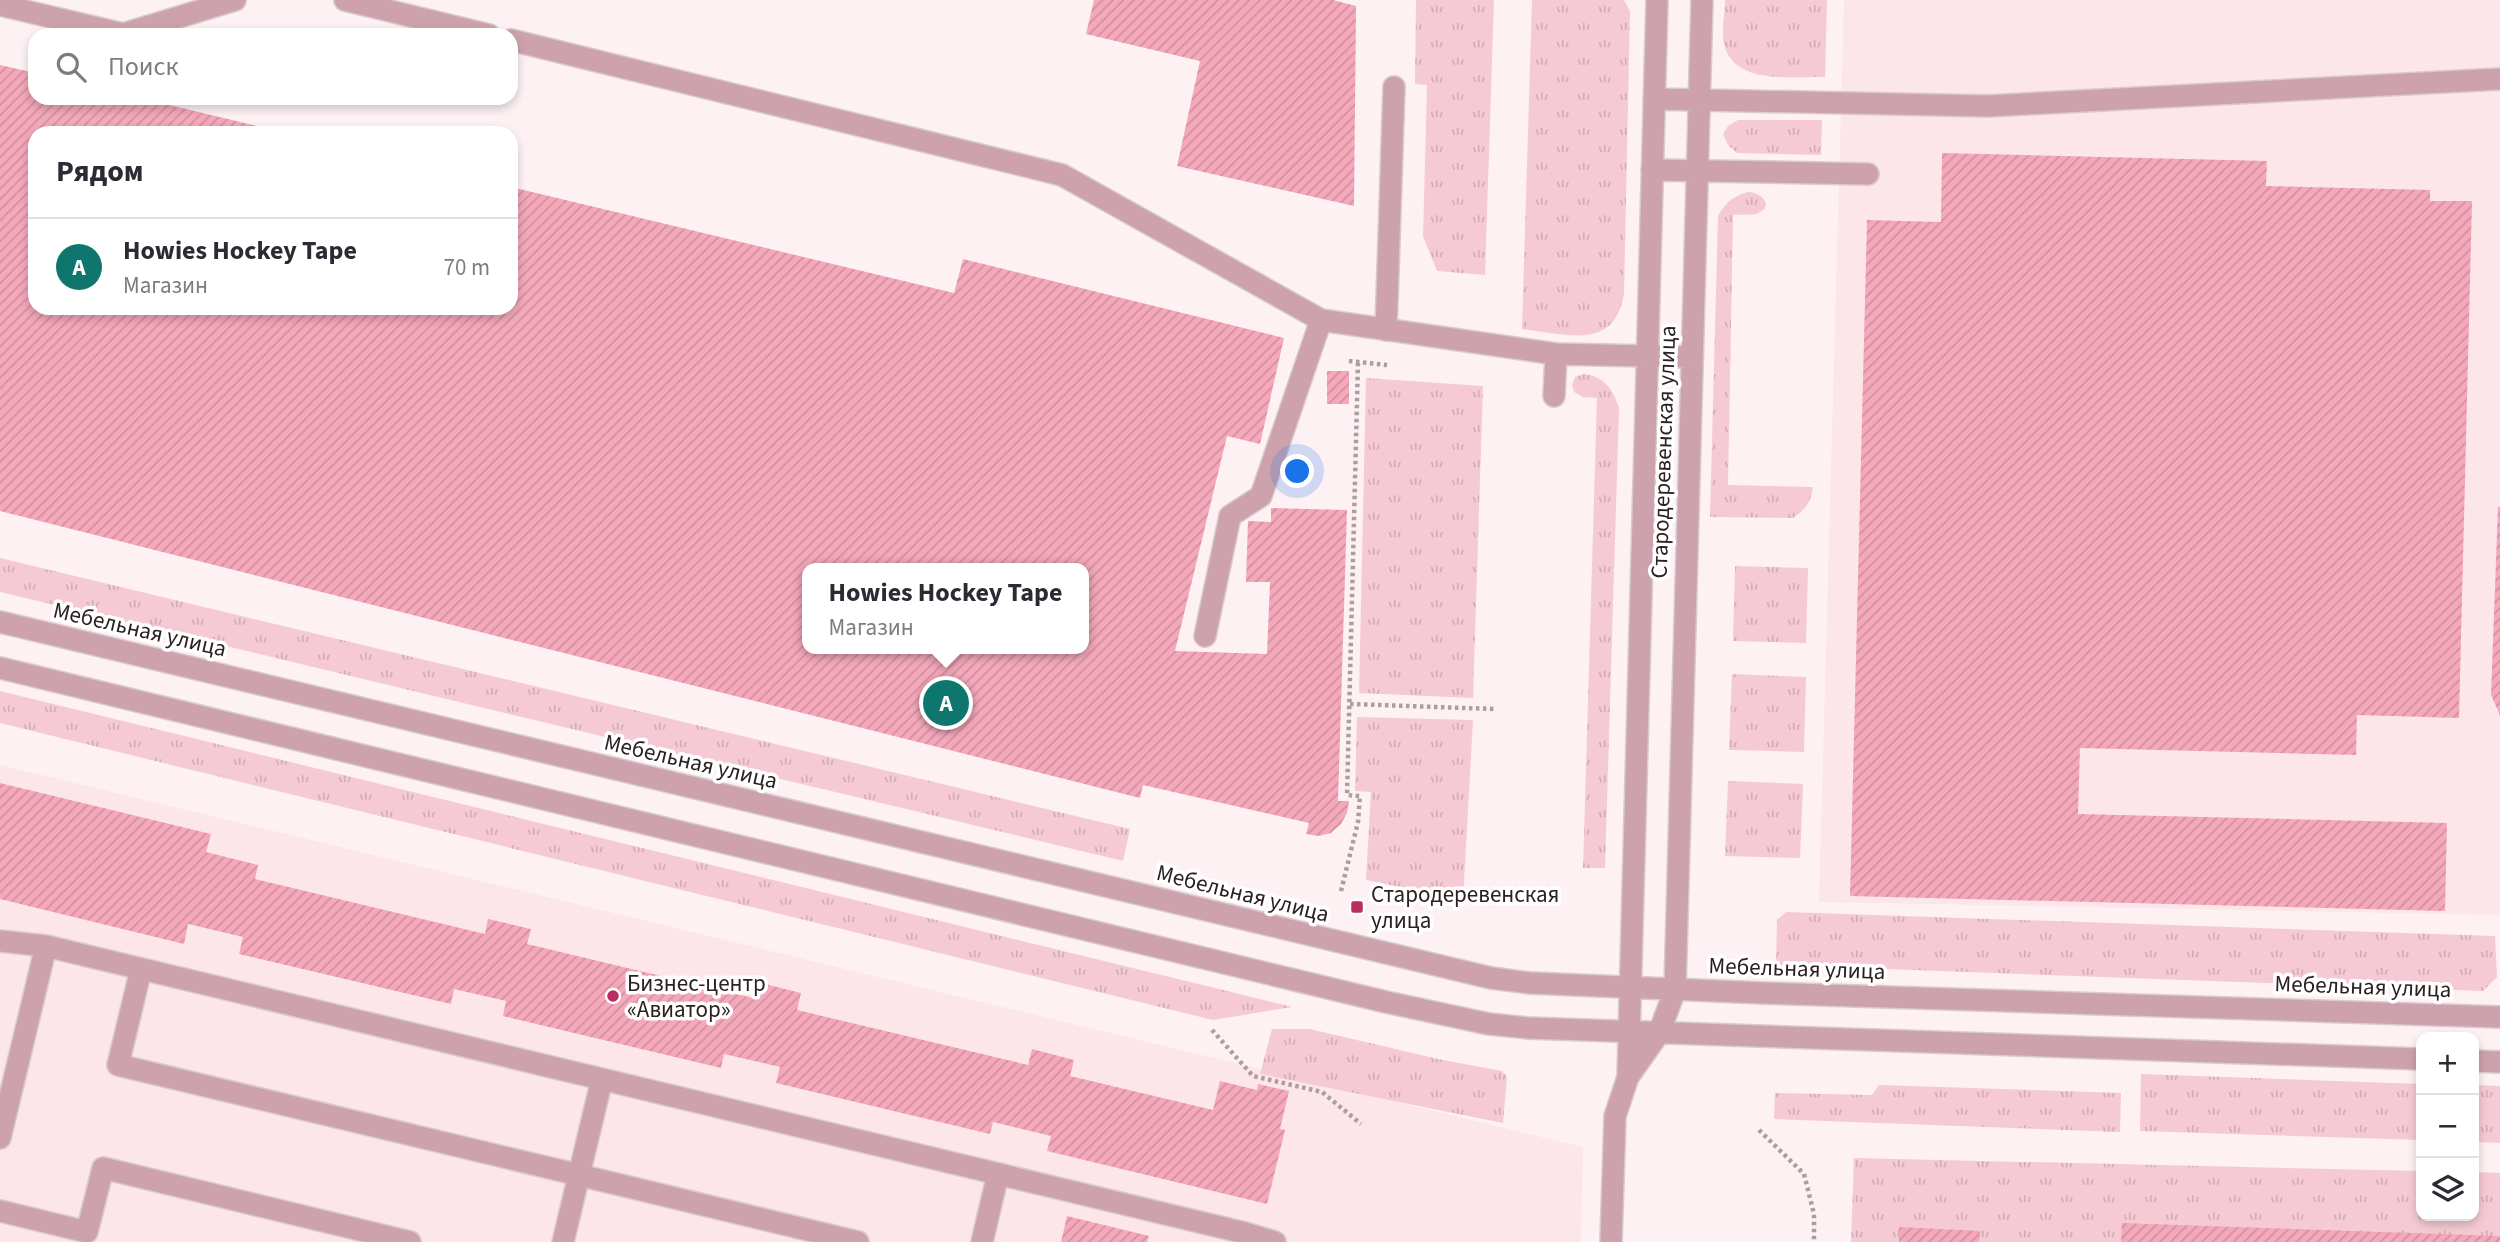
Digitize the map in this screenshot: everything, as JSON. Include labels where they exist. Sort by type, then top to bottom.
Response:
[{"type":"street","points":[[143,28],[235,0]]},
{"type":"street","points":[[345,0],[460,28]]},
{"type":"street","name":"Стародеревенская улица","points":[[1628,1077],[1657,0]]},
{"type":"street","name":"Стародеревенская улица","points":[[1628,1077],[1659,1033],[1675,990],[1702,0]]},
{"type":"street","points":[[0,5],[98,28]]},
{"type":"street","points":[[518,42],[1062,175],[1321,320],[1556,354],[1692,358]]},
{"type":"street","points":[[1654,99],[1987,106],[2500,79]]},
{"type":"street","points":[[1385,330],[1394,87]]},
{"type":"street","points":[[1652,170],[1868,174]]},
{"type":"street","points":[[1205,636],[1230,516],[1261,496],[1321,320]]},
{"type":"street","points":[[1554,396],[1556,354]]},
{"type":"street","name":"Мебельная улица","points":[[0,622],[1458,972],[1530,983],[1675,990],[2500,1017]]},
{"type":"street","points":[[0,668],[1448,1016],[1528,1028],[2416,1059]]},
{"type":"street","points":[[0,941],[46,946],[1275,1242]]},
{"type":"street","points":[[0,1138],[46,946]]},
{"type":"street","points":[[141,969],[118,1065],[859,1242]]},
{"type":"street","points":[[2479,1061],[2500,1062]]},
{"type":"street","points":[[1611,1242],[1615,1116],[1628,1077]]},
{"type":"street","points":[[563,1242],[602,1079]]},
{"type":"street","points":[[0,1211],[87,1232],[103,1168],[410,1242]]},
{"type":"street","points":[[982,1242],[998,1174]]},
{"type":"path","points":[[1341,891],[1358,822],[1360,796],[1347,795],[1358,362]]},
{"type":"path","points":[[1350,704],[1494,709]]},
{"type":"path","points":[[1212,1030],[1253,1076],[1322,1092],[1361,1124]]},
{"type":"path","points":[[1759,1130],[1804,1174],[1814,1214],[1814,1242]]},
{"type":"shaded area","points":[[1844,0],[2500,0],[2500,915],[1819,902]]},
{"type":"shaded area","name":"Бизнес-центр «Авиатор»","points":[[0,765],[1583,1147],[1581,1242],[0,1242]]},
{"type":"green space","points":[[1416,0],[1494,0],[1485,275],[1437,271],[1423,236],[1427,85],[1415,84]]},
{"type":"green space","points":[[1532,0],[1624,0],[1630,11],[1624,293],[1619,312],[1610,324],[1599,332],[1586,335],[1522,329]]},
{"type":"green space","points":[[1725,0],[1827,0],[1825,77],[1766,76],[1739,67],[1724,44]]},
{"type":"green space","points":[[1738,120],[1822,120],[1821,155],[1737,153],[1728,145],[1723,134],[1728,126]]},
{"type":"green space","points":[[1748,192],[1757,194],[1766,203],[1758,213],[1733,215],[1728,485],[1813,487],[1807,505],[1793,518],[1710,517],[1718,216],[1730,200]]},
{"type":"green space","points":[[1584,374],[1603,381],[1614,395],[1619,408],[1605,868],[1583,868],[1597,398],[1583,397],[1574,392],[1572,385],[1575,377]]},
{"type":"green space","points":[[1366,378],[1483,386],[1473,698],[1359,693]]},
{"type":"green space","points":[[0,558],[1130,829],[1123,861],[0,592]]},
{"type":"green space","points":[[1735,566],[1808,568],[1806,643],[1733,641]]},
{"type":"green space","points":[[1732,674],[1806,677],[1804,752],[1729,750]]},
{"type":"green space","points":[[0,691],[1292,1007],[1213,1020],[0,723]]},
{"type":"green space","points":[[1357,717],[1473,720],[1463,900],[1366,880],[1371,792],[1355,791]]},
{"type":"green space","points":[[1728,781],[1803,784],[1800,858],[1725,856]]},
{"type":"green space","points":[[1786,912],[2495,936],[2497,977],[2483,991],[1776,965],[1777,920]]},
{"type":"green space","points":[[1272,1029],[1310,1029],[1502,1071],[1507,1077],[1503,1123],[1260,1074]]},
{"type":"green space","points":[[2141,1074],[2416,1084],[2416,1140],[2140,1131]]},
{"type":"green space","points":[[1879,1085],[2121,1093],[2120,1132],[1774,1119],[1775,1093],[1872,1095]]},
{"type":"green space","points":[[2479,1085],[2500,1086],[2500,1143],[2479,1142]]},
{"type":"green space","points":[[1854,1158],[2416,1171],[2416,1221],[2479,1221],[2479,1172],[2500,1173],[2500,1242],[1851,1242]]},
{"type":"building","points":[[1094,0],[1333,0],[1356,6],[1354,206],[1177,166],[1200,61],[1086,34]]},
{"type":"building","points":[[0,65],[28,71],[28,105],[169,105],[257,126],[28,126],[28,315],[518,315],[518,189],[954,293],[963,259],[1284,338],[1260,444],[1227,436],[1175,651],[1267,654],[1270,582],[1246,582],[1248,521],[1271,522],[1271,508],[1347,510],[1338,801],[1349,801],[1347,813],[1341,824],[1331,833],[1319,836],[1306,834],[1309,823],[1143,785],[1140,798],[0,511]]},
{"type":"building","points":[[1942,153],[2267,161],[2266,186],[2430,190],[2430,201],[2472,201],[2459,718],[2357,715],[2356,755],[2080,748],[2078,814],[2447,823],[2445,911],[1850,896],[1867,220],[1941,222]]},
{"type":"building","points":[[1327,371],[1349,371],[1349,404],[1327,404]]},
{"type":"building","points":[[2500,507],[2500,715],[2491,695]]},
{"type":"building","name":"Бизнес-центр «Авиатор»","points":[[0,783],[211,834],[206,852],[258,865],[255,879],[485,934],[488,919],[531,929],[527,944],[753,998],[757,982],[801,993],[797,1010],[1028,1065],[1032,1049],[1074,1060],[1070,1076],[1213,1110],[1220,1081],[1257,1090],[1258,1084],[1289,1091],[1280,1129],[1285,1130],[1267,1204],[1047,1151],[1051,1136],[993,1122],[990,1134],[776,1083],[780,1067],[724,1054],[721,1068],[503,1016],[506,1001],[454,989],[451,1004],[239,954],[243,937],[188,924],[184,944],[0,899]]},
{"type":"building","points":[[1067,1216],[1149,1236],[1147,1242],[1061,1242]]},
{"type":"building","points":[[2122,1223],[2500,1236],[2500,1242],[2121,1242]]},
{"type":"building","points":[[1899,1227],[1980,1231],[1979,1242],[1899,1242]]},
{"type":"place","name":"Howies Hockey Tape","points":[[946,703]]},
{"type":"place","name":"Стародеревенская улица","points":[[1357,907]]},
{"type":"place","name":"Бизнес-центр «Авиатор»","points":[[613,996]]}]
